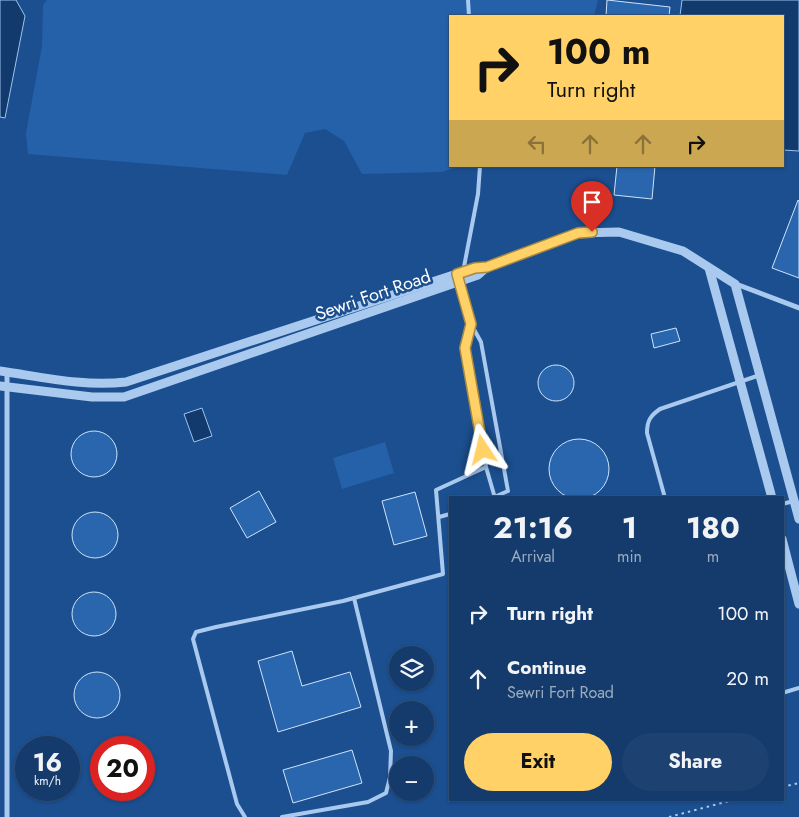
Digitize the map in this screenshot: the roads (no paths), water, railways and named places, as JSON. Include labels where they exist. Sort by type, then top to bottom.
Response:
[{"type":"street","name":"Sewri Fort Road","points":[[3,387],[92,397],[124,398],[461,277],[480,275],[487,267],[578,233],[619,232],[683,252],[735,284],[799,308]]},
{"type":"street","points":[[709,268],[771,496]]},
{"type":"street","points":[[7,817],[3,371],[104,385],[126,382],[461,277]]},
{"type":"street","points":[[735,284],[799,519]]},
{"type":"street","points":[[192,360],[197,372]]},
{"type":"street","points":[[784,547],[799,604]]},
{"type":"lane","points":[[468,0],[469,15]]},
{"type":"lane","points":[[480,167],[478,194],[461,277],[471,324],[481,342],[508,491],[496,496]]},
{"type":"lane","points":[[471,324],[465,348],[486,467],[494,496]]},
{"type":"lane","points":[[664,496],[647,434],[647,424],[651,415],[660,408],[760,375]]},
{"type":"lane","points":[[245,817],[237,804],[193,639],[196,632],[216,626],[354,598],[443,574],[436,490],[486,467]]},
{"type":"lane","points":[[784,503],[794,500]]},
{"type":"lane","points":[[438,517],[449,514]]},
{"type":"lane","points":[[282,817],[368,802],[386,793],[390,777],[391,751],[354,598]]},
{"type":"lane","points":[[784,692],[799,688]]}]
